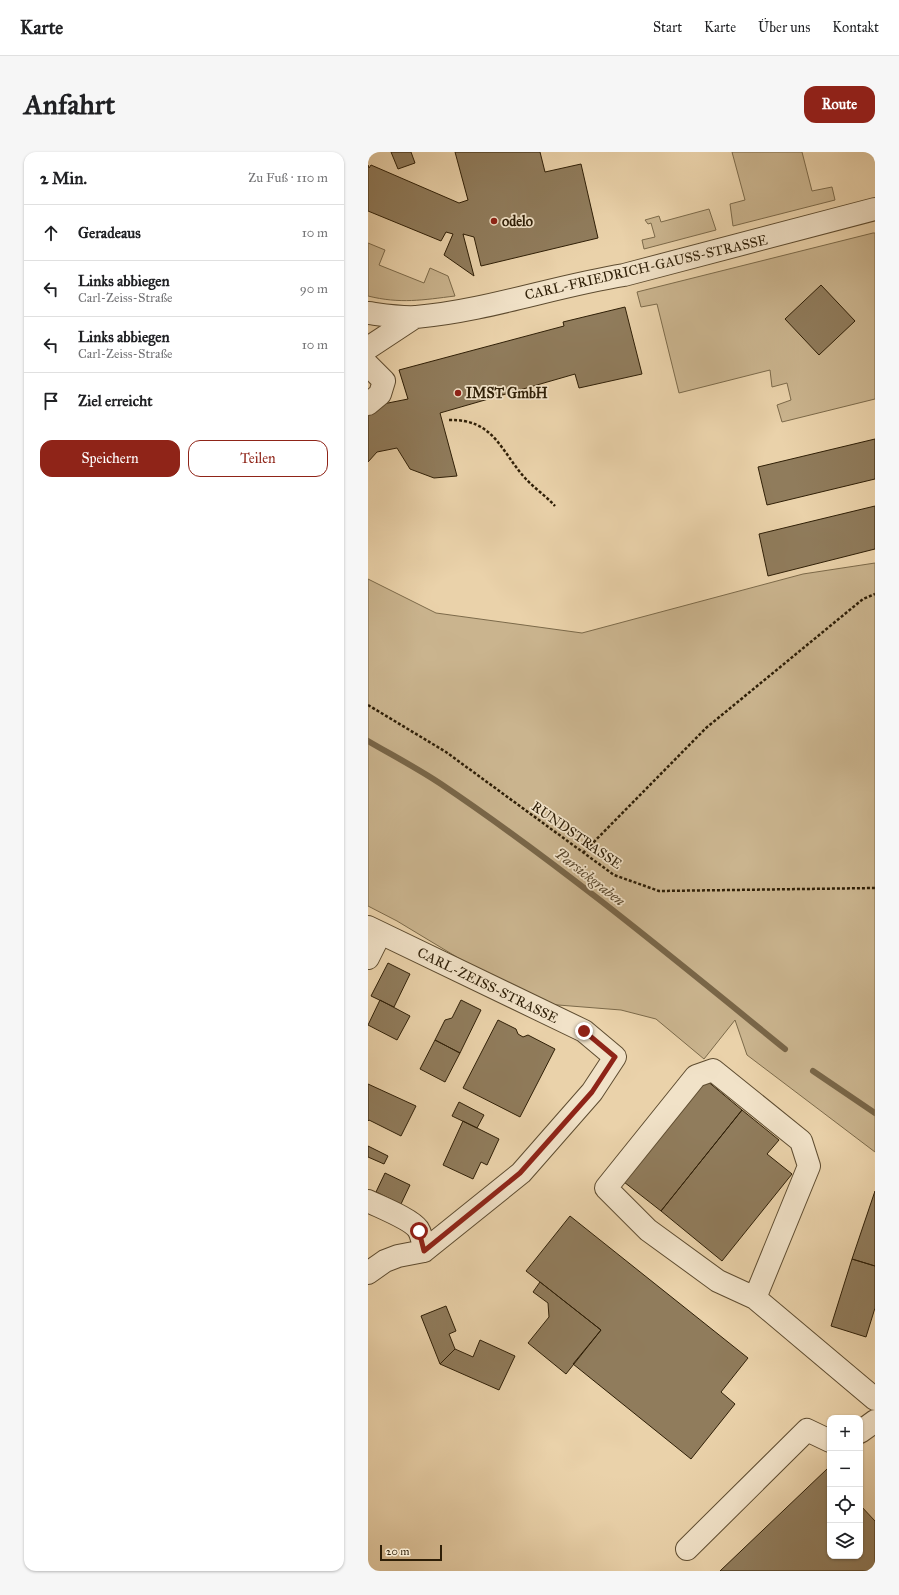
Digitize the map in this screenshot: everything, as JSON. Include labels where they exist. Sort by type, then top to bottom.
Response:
[{"type":"street","name":"CARL-FRIEDRICH-GAUSS-STRASSE","points":[[368,313],[415,317],[466,310],[590,281],[624,275],[875,209]]},
{"type":"street","name":"CARL-FRIEDRICH-GAUSS-STRASSE","points":[[368,348],[415,317]]},
{"type":"street","points":[[368,365],[384,381],[380,394],[368,404]]},
{"type":"street","points":[[368,958],[374,930]]},
{"type":"street","name":"CARL-ZEISS-STRASSE","points":[[374,930],[584,1031],[615,1057],[592,1092],[520,1173],[424,1251]]},
{"type":"street","points":[[755,1298],[809,1166],[801,1140],[713,1070],[696,1076],[606,1188],[648,1230],[718,1281],[755,1298],[875,1399]]},
{"type":"street","points":[[368,1201],[410,1222],[417,1228],[424,1251],[398,1256],[385,1261],[368,1273]]},
{"type":"street","points":[[863,1430],[875,1420]]},
{"type":"street","points":[[687,1549],[808,1430],[827,1440]]},
{"type":"path","points":[[449,420],[471,422],[480,426],[504,449],[524,478],[554,506]]},
{"type":"path","points":[[583,853],[706,728],[863,599],[875,594]]},
{"type":"path","name":"RUNDSTRASSE","points":[[368,705],[446,752],[614,875],[659,891],[875,888]]},
{"type":"shaded area","points":[[732,152],[802,152],[812,191],[832,187],[835,200],[733,226],[730,204],[745,200]]},
{"type":"shaded area","points":[[709,209],[716,230],[644,249],[642,240],[655,237],[651,223],[648,224],[645,220],[659,216],[661,222]]},
{"type":"shaded area","points":[[875,233],[875,399],[782,422],[777,405],[791,400],[787,383],[772,387],[770,370],[679,393],[657,304],[641,307],[637,292]]},
{"type":"shaded area","points":[[368,243],[385,250],[379,265],[424,283],[430,268],[448,276],[455,296],[401,301],[368,296]]},
{"type":"shaded area","points":[[875,563],[875,1152],[747,1055],[735,1020],[704,1059],[656,1019],[621,1010],[533,1003],[397,921],[368,906],[368,579],[436,613],[582,633],[803,574]]},
{"type":"building","points":[[391,152],[411,152],[415,163],[398,169]]},
{"type":"building","name":"odelo","points":[[455,152],[540,152],[545,172],[581,164],[598,238],[481,266],[474,237],[463,234],[474,276],[444,255],[453,234],[446,232],[441,241],[368,211],[368,165],[369,168],[371,165],[459,203],[468,200]]},
{"type":"building","points":[[821,285],[855,321],[819,355],[785,319]]},
{"type":"building","name":"IMST GmbH","points":[[625,307],[642,374],[579,388],[575,374],[440,413],[457,476],[434,478],[410,469],[397,448],[377,452],[368,462],[368,407],[408,399],[399,370],[564,326],[563,322]]},
{"type":"building","points":[[875,439],[875,479],[767,505],[758,467]]},
{"type":"building","points":[[875,506],[875,549],[768,576],[759,534]]},
{"type":"building","points":[[388,963],[410,974],[394,1007],[371,996]]},
{"type":"building","points":[[380,1000],[410,1016],[397,1040],[368,1025]]},
{"type":"building","points":[[461,1000],[481,1010],[460,1053],[435,1040],[445,1020],[452,1018]]},
{"type":"building","points":[[498,1020],[516,1029],[518,1034],[523,1037],[528,1035],[555,1049],[520,1117],[463,1088]]},
{"type":"building","points":[[435,1040],[460,1053],[445,1082],[420,1069]]},
{"type":"building","points":[[706,1080],[742,1110],[661,1211],[624,1182]]},
{"type":"building","points":[[368,1084],[416,1106],[401,1136],[369,1120],[368,1121]]},
{"type":"building","points":[[459,1102],[484,1115],[477,1128],[452,1116]]},
{"type":"building","points":[[742,1110],[779,1140],[767,1154],[792,1174],[722,1261],[661,1211]]},
{"type":"building","points":[[463,1121],[499,1139],[487,1165],[481,1162],[473,1179],[443,1165]]},
{"type":"building","points":[[368,1146],[388,1156],[384,1164],[368,1157]]},
{"type":"building","points":[[385,1173],[410,1185],[401,1204],[376,1192]]},
{"type":"building","points":[[875,1191],[875,1266],[852,1259]]},
{"type":"building","points":[[570,1216],[748,1358],[721,1392],[735,1404],[691,1459],[573,1364],[601,1330],[526,1271]]},
{"type":"building","points":[[852,1259],[875,1266],[875,1308],[866,1337],[831,1326]]},
{"type":"building","points":[[540,1282],[601,1330],[566,1374],[528,1343],[549,1317],[548,1303],[533,1292]]},
{"type":"building","points":[[446,1306],[456,1331],[449,1334],[455,1349],[440,1364],[421,1316]]},
{"type":"building","points":[[480,1340],[515,1356],[499,1390],[440,1364],[455,1349],[473,1357]]},
{"type":"building","points":[[827,1469],[827,1559],[863,1559],[863,1508],[875,1521],[875,1571],[720,1571]]},
{"type":"waterway","name":"Parsickgraben","points":[[368,741],[441,784],[530,847],[616,913],[785,1049]]},
{"type":"waterway","name":"Parsickgraben","points":[[813,1071],[875,1113]]},
{"type":"place","name":"odelo","points":[[494,221]]},
{"type":"place","name":"IMST GmbH","points":[[458,393]]},
{"type":"route","points":[[419,1231],[424,1251],[520,1173],[592,1092],[615,1057],[584,1031]]}]
